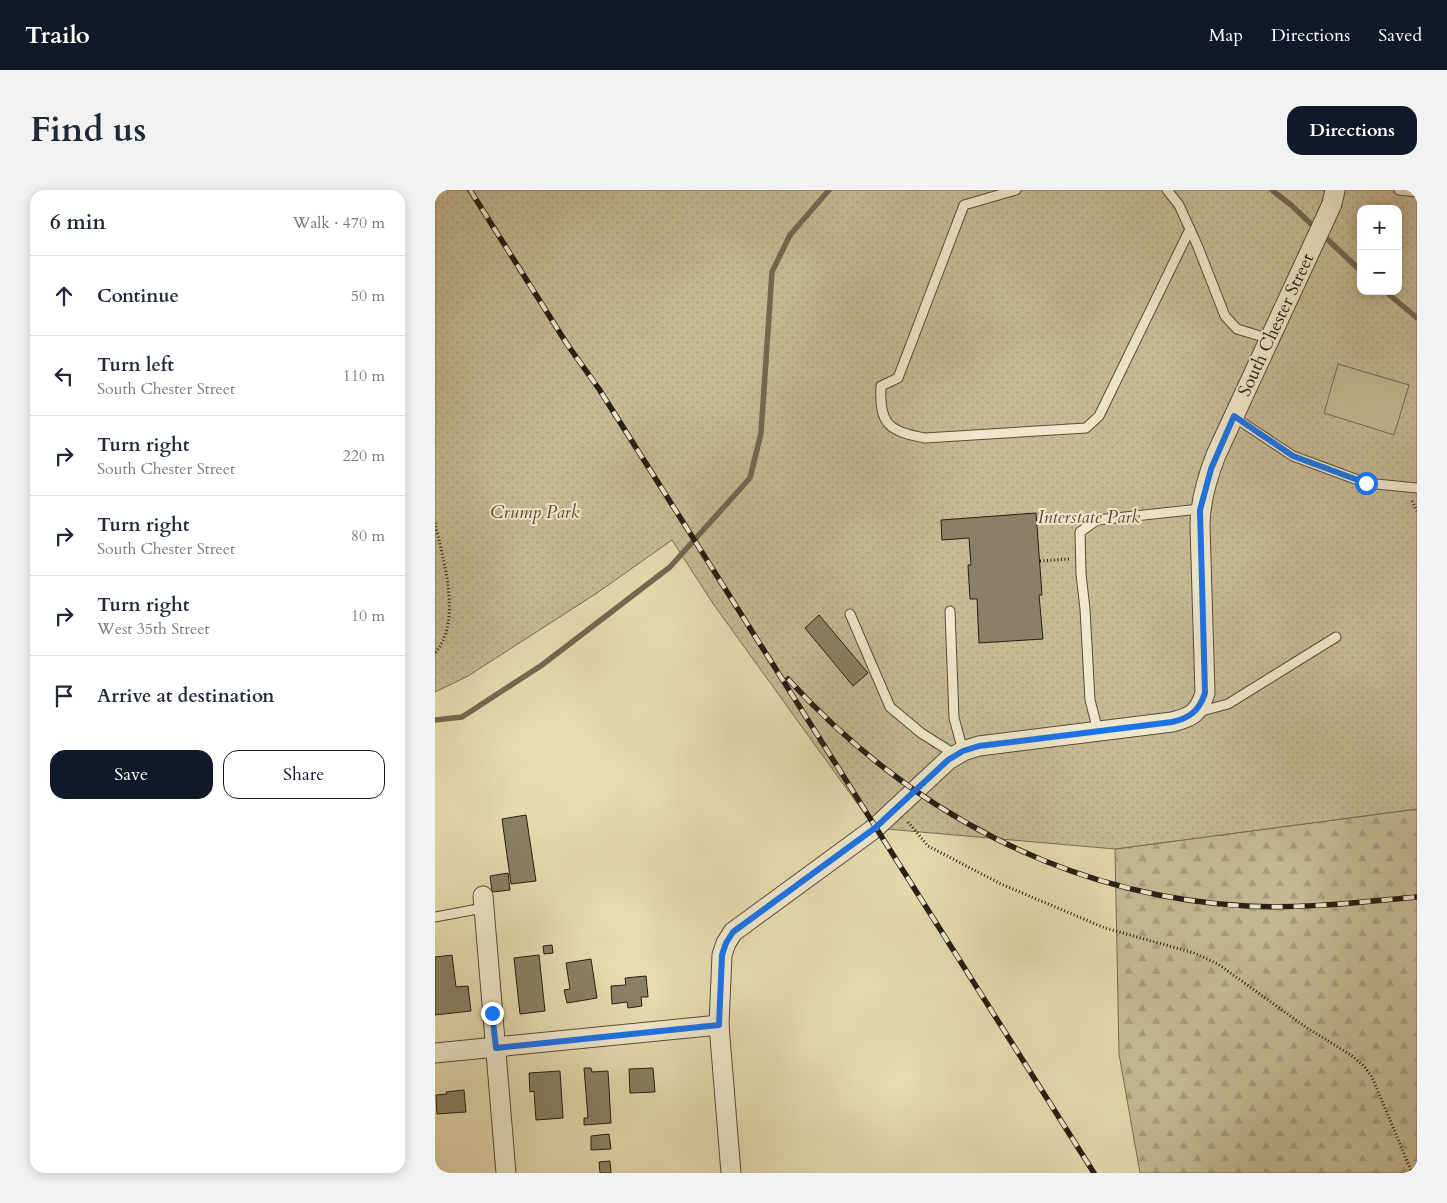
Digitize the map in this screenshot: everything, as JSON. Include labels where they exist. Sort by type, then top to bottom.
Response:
[{"type":"street","name":"South Chester Street","points":[[1195,712],[1202,703],[1205,693],[1200,510],[1211,469],[1334,197]]},
{"type":"street","points":[[731,1173],[719,1025],[722,955],[726,943],[733,932],[875,828],[948,760],[960,753],[979,746],[1172,722],[1187,719],[1195,712]]},
{"type":"street","points":[[483,902],[506,1173]]},
{"type":"street","points":[[435,1053],[719,1025]]},
{"type":"lane","points":[[1016,190],[964,205],[898,378],[881,386],[880,405],[888,424],[904,434],[925,438],[1086,428],[1099,416],[1190,229]]},
{"type":"lane","points":[[1167,190],[1179,205],[1225,316],[1237,329],[1270,339]]},
{"type":"lane","points":[[1399,190],[1417,192]]},
{"type":"lane","points":[[1234,416],[1293,456],[1366,483],[1417,488]]},
{"type":"lane","points":[[1098,731],[1090,700],[1080,558],[1080,532],[1097,520],[1200,510]]},
{"type":"lane","points":[[950,611],[954,718],[960,753]]},
{"type":"lane","points":[[850,614],[890,707],[921,734],[960,753]]},
{"type":"lane","points":[[1195,712],[1228,704],[1335,637]]},
{"type":"lane","points":[[435,917],[483,902]]},
{"type":"path","points":[[435,523],[448,585],[449,608],[445,639],[435,653]]},
{"type":"path","points":[[1040,561],[1080,558]]},
{"type":"path","points":[[897,807],[911,828],[928,846],[1001,884],[1105,928],[1194,953],[1219,964],[1307,1028],[1351,1055],[1365,1066],[1372,1077],[1412,1173]]},
{"type":"green space","name":"Interstate Park","points":[[435,190],[1417,190],[1417,809],[1115,849],[875,828],[714,605],[672,540],[597,593],[468,676],[435,692]]},
{"type":"green space","points":[[1338,364],[1409,385],[1394,435],[1324,413]]},
{"type":"green space","points":[[1417,809],[1417,1173],[1140,1173],[1119,1054],[1115,849]]},
{"type":"building","points":[[1036,513],[1042,595],[1039,595],[1043,639],[979,643],[977,599],[970,599],[968,565],[971,565],[969,538],[942,540],[941,520]]},
{"type":"building","points":[[819,615],[868,673],[853,686],[805,628]]},
{"type":"building","points":[[526,815],[536,881],[511,884],[502,819]]},
{"type":"building","points":[[508,873],[510,890],[492,892],[490,876]]},
{"type":"building","points":[[552,945],[553,953],[544,954],[543,946]]},
{"type":"building","points":[[452,955],[456,987],[468,986],[471,1011],[435,1015],[435,957]]},
{"type":"building","points":[[539,955],[545,1011],[520,1014],[514,958]]},
{"type":"building","points":[[591,959],[597,998],[567,1003],[564,990],[570,989],[566,963]]},
{"type":"building","points":[[646,976],[648,997],[641,997],[642,1006],[628,1008],[627,1002],[612,1004],[611,986],[626,985],[625,978]]},
{"type":"building","points":[[584,1068],[591,1068],[592,1072],[608,1071],[611,1123],[584,1125],[584,1118],[588,1118]]},
{"type":"building","points":[[653,1068],[655,1092],[630,1093],[629,1069]]},
{"type":"building","points":[[560,1071],[563,1118],[536,1120],[534,1091],[530,1092],[529,1073]]},
{"type":"building","points":[[464,1090],[466,1112],[437,1114],[436,1095]]},
{"type":"building","points":[[609,1134],[611,1149],[591,1150],[591,1136]]},
{"type":"building","points":[[610,1161],[611,1173],[600,1173],[599,1162]]},
{"type":"waterway","points":[[435,720],[462,717],[542,665],[670,567],[750,478],[761,433],[772,272],[790,235],[829,190]]},
{"type":"waterway","points":[[1272,190],[1291,205],[1357,267]]},
{"type":"waterway","points":[[1390,295],[1417,318]]},
{"type":"railway","points":[[470,190],[567,344],[599,389],[1094,1173]]},
{"type":"railway","points":[[788,679],[835,726],[885,769],[939,806],[995,838],[1054,865],[1116,885],[1180,899],[1247,906],[1311,906],[1417,897]]},
{"type":"route","points":[[492,1013],[496,1048],[719,1025],[722,955],[726,943],[733,932],[875,828],[948,760],[963,751],[979,746],[1172,722],[1187,719],[1195,712],[1202,703],[1205,693],[1200,510],[1216,455],[1234,416],[1293,456],[1366,483]]},
{"type":"park label","name":"Crump Park","points":[[535,512]]}]
